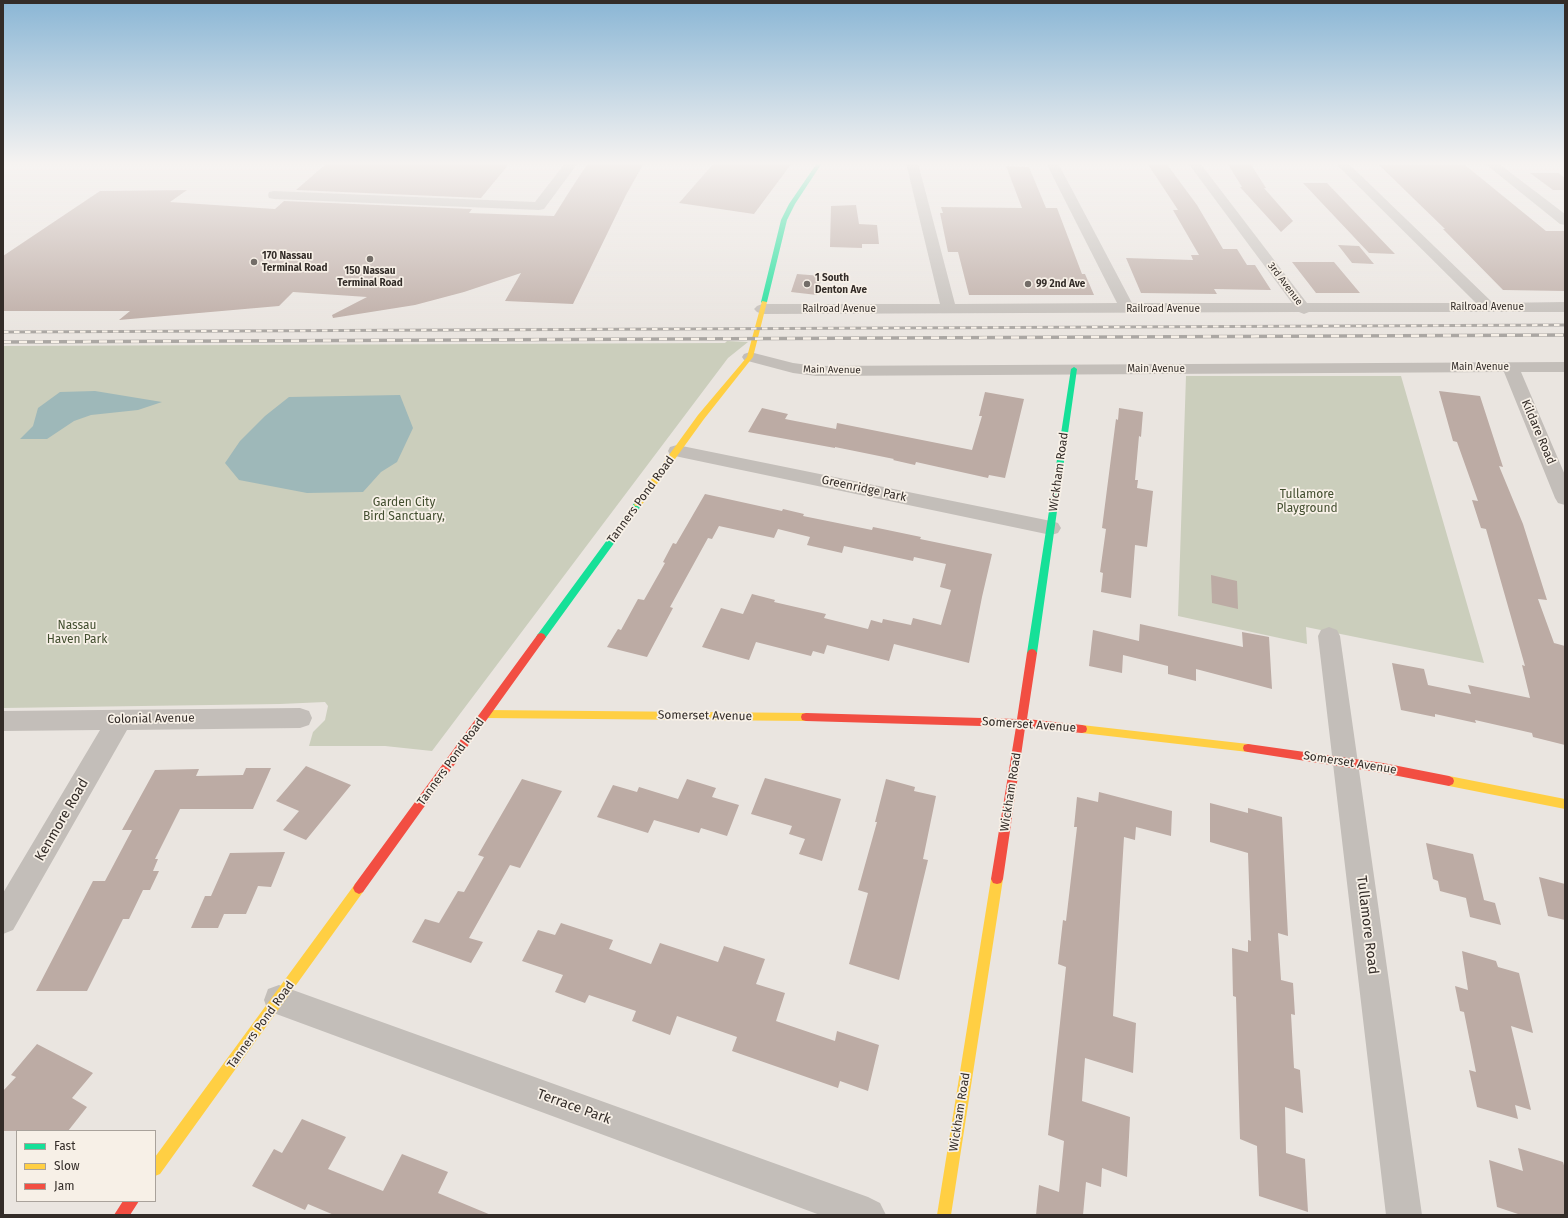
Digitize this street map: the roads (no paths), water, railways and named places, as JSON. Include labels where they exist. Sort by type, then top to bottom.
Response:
[{"type":"street","points":[[750,357],[785,220]]},
{"type":"street","points":[[926,220],[949,309]]},
{"type":"street","points":[[1081,220],[1127,309]]},
{"type":"street","name":"3rd Avenue","points":[[1237,220],[1304,308]]},
{"type":"street","points":[[1399,220],[1489,307]]},
{"type":"street","name":"Railroad Avenue","points":[[762,309],[1565,307]]},
{"type":"street","name":"Main Avenue","points":[[750,357],[792,368],[816,371],[1565,367]]},
{"type":"street","name":"Tanners Pond Road","points":[[156,1168],[701,417],[750,357]]},
{"type":"street","name":"Kildare Road","points":[[1510,367],[1565,498]]},
{"type":"street","name":"Wickham Road","points":[[944,1215],[1022,724],[1074,369]]},
{"type":"street","name":"Greenridge Park","points":[[677,450],[1051,528]]},
{"type":"street","name":"Tullamore Road","points":[[1329,636],[1404,1215]]},
{"type":"street","name":"Somerset Avenue","points":[[486,714],[878,718],[1063,727],[1273,751],[1346,762],[1565,804]]},
{"type":"street","name":"Colonial Avenue","points":[[3,720],[300,718]]},
{"type":"street","name":"Kenmore Road","points":[[3,920],[120,719]]},
{"type":"street","name":"Terrace Park","points":[[279,1000],[868,1215]]},
{"type":"street","points":[[121,1215],[131,1202]]},
{"type":"water","points":[[95,391],[162,402],[138,410],[91,415],[74,421],[47,439],[20,439],[33,426],[38,408],[60,392]]},
{"type":"water","points":[[400,395],[413,428],[397,462],[381,472],[363,492],[307,493],[239,480],[225,463],[240,441],[265,416],[289,397]]},
{"type":"railway","points":[[3,332],[1565,325]]},
{"type":"railway","points":[[3,342],[1565,335]]},
{"type":"place","name":"150 Nassau Terminal Road","points":[[370,259]]},
{"type":"place","name":"170 Nassau Terminal Road","points":[[254,262]]},
{"type":"place","name":"1 South Denton Ave","points":[[807,284]]},
{"type":"place","name":"99 2nd Ave","points":[[1028,284]]},
{"type":"park label","name":"Tullamore Playground","points":[[1307,502]]},
{"type":"park label","name":"Garden City Bird Sanctuary,","points":[[404,510]]},
{"type":"park label","name":"Nassau Haven Park","points":[[77,633]]}]
